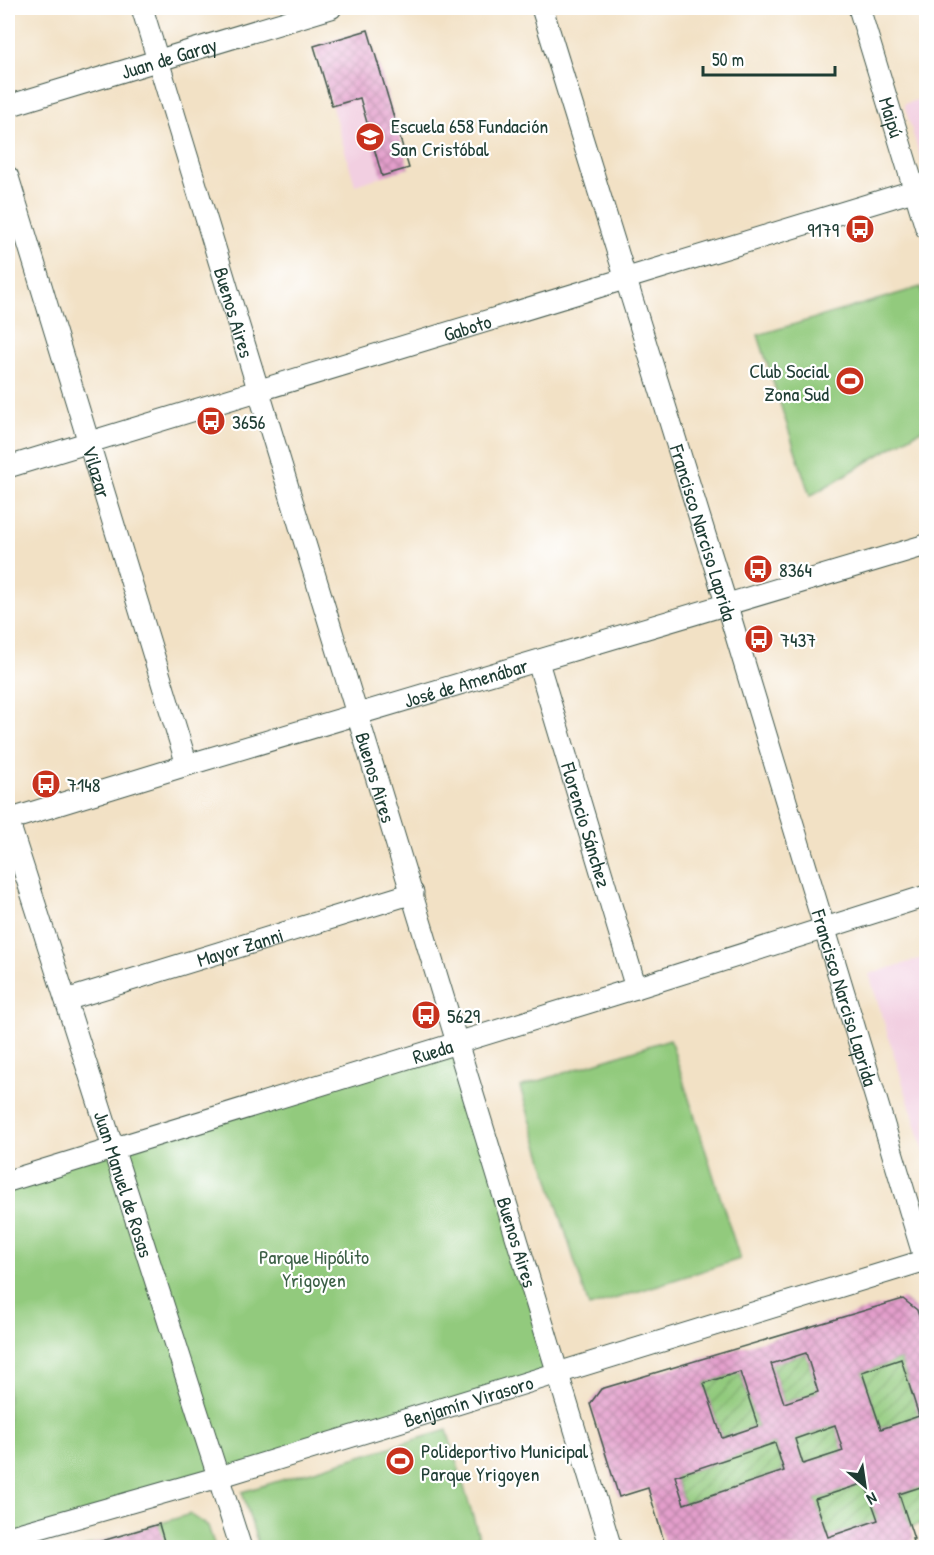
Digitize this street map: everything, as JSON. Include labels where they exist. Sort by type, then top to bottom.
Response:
[{"type":"street","name":"Buenos Aires","points":[[142,8],[560,1372],[611,1548]]},
{"type":"street","name":"Juan de Garay","points":[[8,106],[331,8]]},
{"type":"street","name":"Francisco Narciso Laprida","points":[[542,8],[926,1261]]},
{"type":"street","name":"Maipú","points":[[859,8],[921,189],[927,228]]},
{"type":"street","name":"Vilazar","points":[[8,177],[187,765]]},
{"type":"street","name":"Gaboto","points":[[8,467],[921,189]]},
{"type":"street","name":"José de Amenábar","points":[[8,820],[927,545]]},
{"type":"street","name":"Florencio Sánchez","points":[[538,662],[636,988]]},
{"type":"street","name":"Juan Manuel de Rosas","points":[[8,820],[241,1548]]},
{"type":"street","name":"Mayor Zanni","points":[[66,1000],[413,893]]},
{"type":"street","name":"Rueda","points":[[8,1181],[927,896]]},
{"type":"street","name":"Benjamín Virasoro","points":[[8,1537],[219,1478],[926,1261]]},
{"type":"shaded area","name":"Escuela 658 Fundación San Cristóbal","points":[[368,30],[409,168],[355,185],[314,46]]},
{"type":"shaded area","points":[[926,97],[926,177],[904,104]]},
{"type":"shaded area","points":[[926,957],[926,1158],[869,974]]},
{"type":"green space","name":"Club Social Zona Sud","points":[[921,287],[926,307],[926,427],[810,496],[758,335]]},
{"type":"green space","points":[[670,1039],[740,1259],[589,1307],[520,1087]]},
{"type":"green space","name":"Parque Hipólito Yrigoyen","points":[[458,1042],[559,1373],[8,1537],[8,1181]]},
{"type":"green space","points":[[806,1353],[818,1392],[784,1403],[771,1364]]},
{"type":"green space","points":[[901,1359],[919,1416],[881,1429],[862,1372]]},
{"type":"green space","points":[[740,1372],[758,1426],[722,1438],[704,1383]]},
{"type":"green space","points":[[835,1425],[843,1451],[803,1464],[795,1439]]},
{"type":"green space","name":"Polideportivo Municipal Parque Yrigoyen","points":[[447,1430],[482,1547],[259,1547],[242,1492]]},
{"type":"green space","points":[[775,1443],[784,1471],[684,1504],[675,1476]]},
{"type":"green space","points":[[865,1483],[878,1520],[828,1537],[815,1499]]},
{"type":"green space","points":[[926,1485],[926,1522],[910,1527],[899,1494]]},
{"type":"green space","points":[[190,1514],[208,1526],[215,1547],[81,1548]]},
{"type":"building","name":"Escuela 658 Fundación San Cristóbal","points":[[368,30],[409,168],[382,176],[360,98],[332,106],[314,46]]},
{"type":"building","points":[[903,1299],[917,1310],[927,1340],[927,1485],[899,1494],[915,1548],[666,1548],[648,1488],[619,1497],[590,1404],[601,1389]],"holes":[[[806,1353],[818,1392],[784,1403],[771,1364]],[[901,1359],[919,1416],[881,1429],[862,1372]],[[740,1372],[758,1426],[722,1438],[704,1383]],[[835,1425],[843,1451],[803,1464],[795,1439]],[[775,1443],[784,1471],[684,1504],[675,1476]],[[865,1483],[878,1520],[828,1537],[815,1499]]]},
{"type":"building","points":[[159,1524],[166,1548],[93,1548],[92,1544]]},
{"type":"place","name":"Escuela 658 Fundación San Cristóbal","points":[[370,137]]},
{"type":"place","name":"9179","points":[[860,229]]},
{"type":"place","name":"Club Social Zona Sud","points":[[850,381]]},
{"type":"place","name":"3656","points":[[211,421]]},
{"type":"place","name":"8364","points":[[758,569]]},
{"type":"place","name":"7437","points":[[759,639]]},
{"type":"place","name":"7148","points":[[46,784]]},
{"type":"place","name":"5629","points":[[426,1015]]},
{"type":"place","name":"Polideportivo Municipal Parque Yrigoyen","points":[[400,1461]]}]
